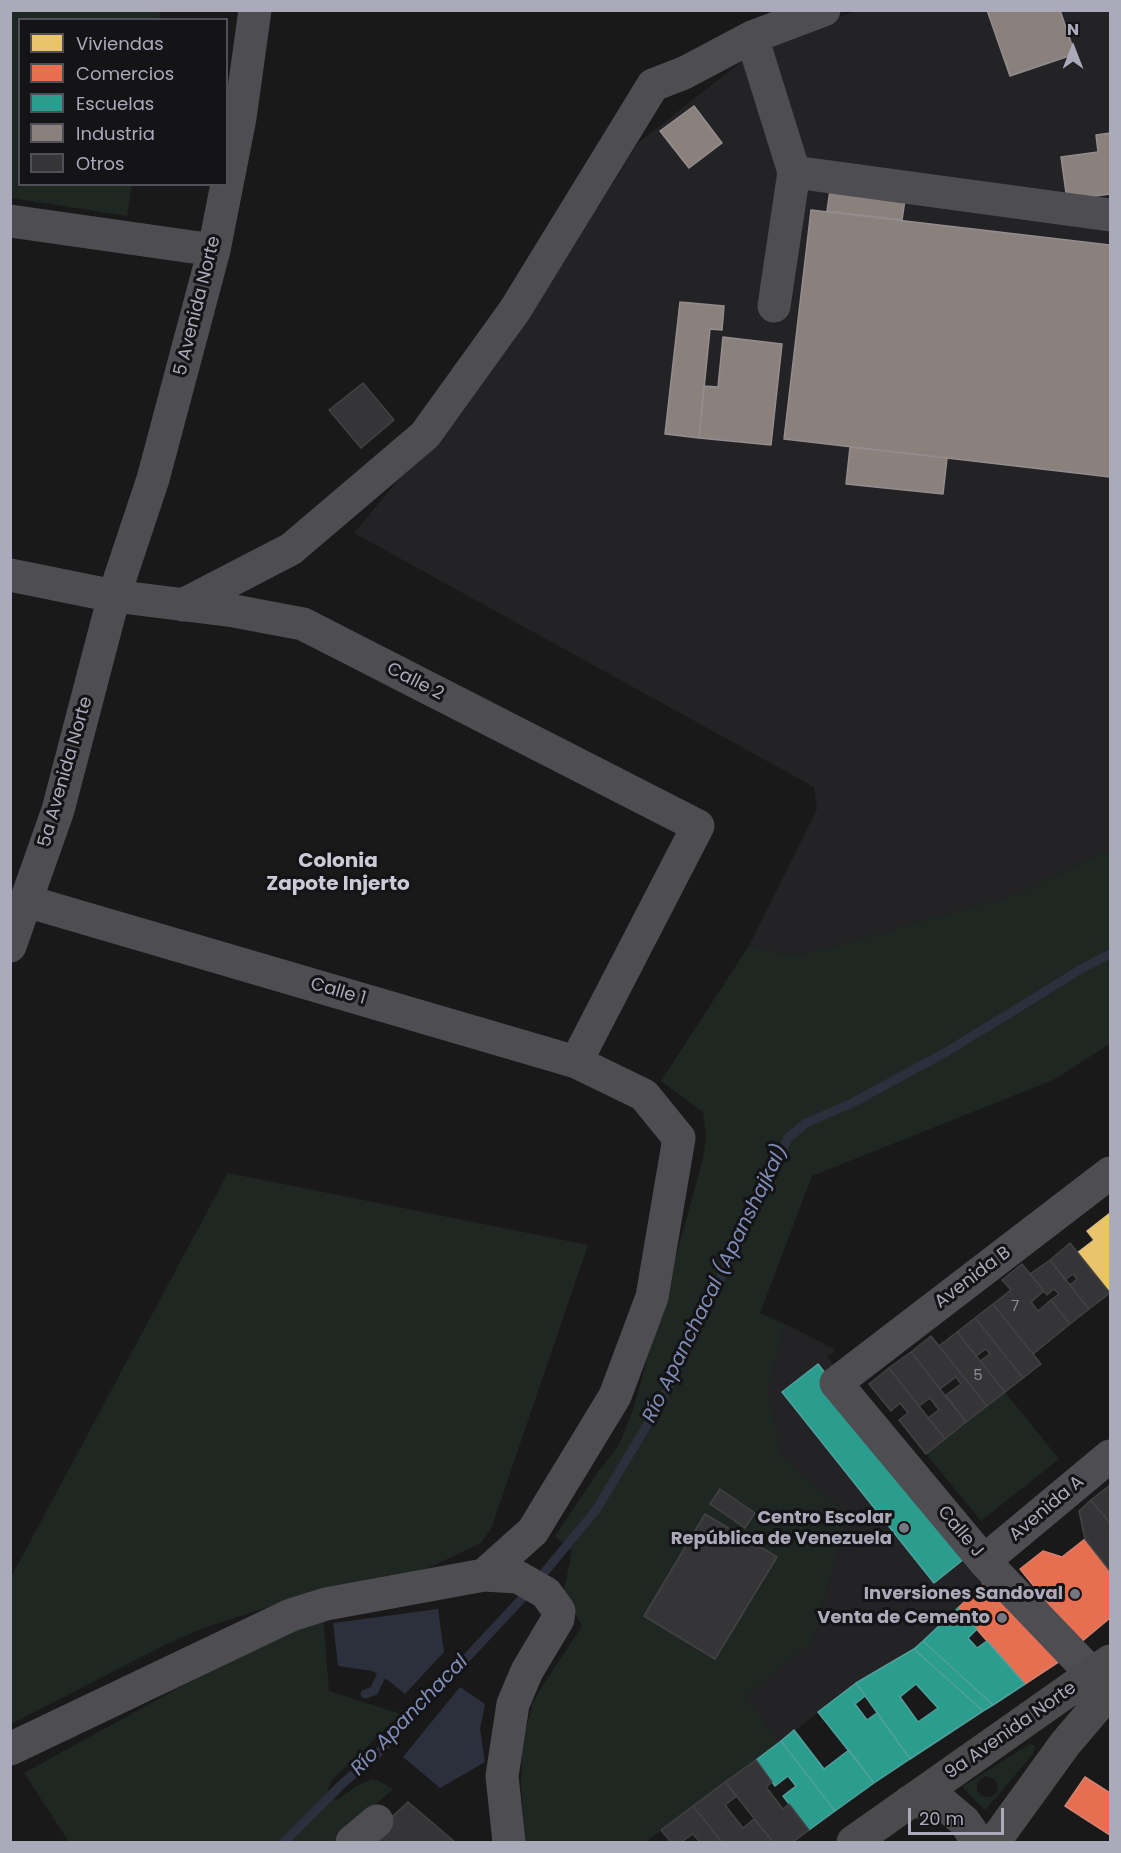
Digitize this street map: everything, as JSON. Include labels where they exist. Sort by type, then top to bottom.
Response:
[{"type":"main road","name":"9a Avenida Norte","points":[[853,1842],[909,1802],[1104,1676]]},
{"type":"main road","points":[[993,1842],[1065,1743],[1104,1676]]},
{"type":"main road","points":[[909,1802],[934,1802],[945,1805],[964,1821],[975,1842]]},
{"type":"street","name":"5 Avenida Norte","points":[[228,179],[240,118],[255,10]]},
{"type":"street","points":[[183,605],[291,549],[425,435],[515,310],[653,85],[684,73],[752,37],[824,10]]},
{"type":"street","points":[[752,37],[794,172],[774,306]]},
{"type":"street","points":[[794,172],[1110,215]]},
{"type":"street","name":"5 Avenida Norte","points":[[114,596],[153,479],[214,250],[227,186]]},
{"type":"street","points":[[10,221],[214,250]]},
{"type":"street","name":"Calle 2","points":[[10,575],[114,596],[234,611],[303,624],[698,826],[576,1062]]},
{"type":"street","name":"5a Avenida Norte","points":[[10,946],[58,810],[114,596]]},
{"type":"street","name":"Calle 1","points":[[26,901],[576,1062],[644,1095],[679,1138],[652,1297],[615,1396],[533,1531],[484,1575]]},
{"type":"street","name":"Avenida B","points":[[836,1383],[1110,1173]]},
{"type":"street","name":"Calle J","points":[[836,1383],[984,1561],[1104,1676]]},
{"type":"street","name":"Avenida A","points":[[984,1561],[1110,1456]]},
{"type":"street","points":[[10,1749],[291,1615],[326,1604],[484,1575],[518,1577],[546,1593],[559,1611],[558,1619],[527,1671],[513,1704],[502,1776],[509,1842]]},
{"type":"street","points":[[352,1842],[377,1821]]},
{"type":"shaded area","points":[[10,11],[160,11],[159,18],[18,18],[18,186],[132,186],[127,216],[11,198]]},
{"type":"shaded area","points":[[857,11],[1110,11],[1110,849],[1016,894],[813,952],[793,954],[770,951],[750,944],[817,809],[814,787],[354,533],[510,346],[638,143],[742,61],[768,48],[833,25],[832,19]]},
{"type":"shaded area","points":[[1110,849],[1110,1044],[1053,1080],[812,1176],[760,1313],[785,1324],[768,1390],[781,1455],[848,1514],[813,1642],[746,1696],[779,1743],[646,1842],[525,1842],[521,1783],[522,1747],[533,1702],[582,1626],[563,1594],[572,1551],[555,1536],[619,1445],[633,1410],[703,1159],[706,1136],[703,1112],[661,1081],[750,944],[770,951],[793,954],[813,952],[1016,894]]},
{"type":"shaded area","points":[[228,1173],[588,1245],[491,1529],[481,1543],[395,1584],[314,1592],[201,1629],[11,1724],[11,1577]]},
{"type":"shaded area","name":"Centro Escolar República de Venezuela","points":[[785,1324],[836,1350],[827,1357],[997,1570],[914,1649],[856,1683],[779,1743],[746,1696],[813,1642],[848,1514],[781,1455],[768,1390]]},
{"type":"shaded area","points":[[1005,1392],[1059,1459],[981,1521],[926,1454]]},
{"type":"shaded area","points":[[323,1614],[329,1691],[401,1714],[331,1781],[327,1793],[337,1800],[358,1785],[372,1779],[393,1789],[333,1842],[69,1842],[24,1773],[291,1626]]},
{"type":"shaded area","points":[[1030,1744],[1035,1746],[1033,1754],[986,1809],[963,1786]],"holes":[[[985,1776],[994,1779],[998,1785],[997,1792],[991,1797],[981,1796],[977,1790],[977,1783]]]},
{"type":"water","points":[[438,1609],[444,1652],[405,1694],[372,1671],[338,1666],[333,1623]]},
{"type":"water","points":[[460,1687],[485,1704],[480,1729],[485,1762],[440,1788],[403,1757]]},
{"type":"building: Viviendas","points":[[1110,1213],[1110,1294],[1077,1253],[1094,1240],[1087,1231]]},
{"type":"building: Comercios","name":"Inversiones Sandoval","points":[[1085,1539],[1110,1571],[1110,1618],[1080,1643],[1020,1569],[1043,1551],[1062,1557]]},
{"type":"building: Comercios","name":"Venta de Cemento","points":[[997,1570],[1066,1657],[1025,1684],[958,1608]]},
{"type":"building: Comercios","points":[[1085,1777],[1110,1793],[1110,1835],[1065,1806]]},
{"type":"building: Escuelas","points":[[818,1364],[969,1555],[934,1583],[782,1392]]},
{"type":"building: Escuelas","points":[[958,1608],[977,1629],[968,1638],[977,1648],[987,1641],[1025,1684],[993,1705],[923,1641]]},
{"type":"building: Escuelas","points":[[923,1641],[993,1705],[983,1711],[914,1649]]},
{"type":"building: Escuelas","points":[[914,1649],[983,1711],[910,1759],[856,1683]],"holes":[[[916,1684],[938,1708],[918,1722],[900,1697]]]},
{"type":"building: Escuelas","points":[[856,1683],[865,1696],[855,1704],[867,1720],[877,1713],[910,1759],[874,1783],[818,1712]]},
{"type":"building: Escuelas","points":[[794,1730],[824,1769],[849,1750],[874,1783],[835,1811],[781,1741]]},
{"type":"building: Escuelas","points":[[781,1741],[835,1811],[809,1830],[783,1796],[796,1786],[788,1776],[775,1786],[756,1760]]},
{"type":"building: Industria","points":[[987,10],[1060,10],[1075,54],[1010,76]]},
{"type":"building: Industria","points":[[694,106],[722,143],[689,168],[660,131]]},
{"type":"building: Industria","points":[[1110,133],[1110,194],[1067,200],[1061,157],[1098,152],[1096,135]]},
{"type":"building: Industria","points":[[830,190],[905,200],[902,220],[827,211]]},
{"type":"building: Industria","points":[[811,210],[1110,245],[1110,477],[784,439]]},
{"type":"building: Industria","points":[[680,302],[724,306],[722,330],[710,329],[699,438],[665,434]]},
{"type":"building: Industria","points":[[723,337],[782,344],[771,445],[699,438],[704,386],[718,387]]},
{"type":"building: Industria","points":[[850,447],[947,458],[943,494],[846,484]]},
{"type":"building: Otros","points":[[363,383],[394,420],[361,448],[329,410]]},
{"type":"building: Otros","points":[[1070,1243],[1110,1293],[1089,1309],[1070,1285],[1077,1279],[1073,1274],[1065,1280],[1050,1260]]},
{"type":"building: Otros","points":[[1050,1260],[1089,1309],[1070,1324],[1051,1300],[1059,1294],[1054,1289],[1047,1295],[1030,1274]]},
{"type":"building: Otros","points":[[1022,1264],[1044,1291],[1031,1302],[1038,1311],[1051,1300],[1070,1324],[1033,1354],[993,1304],[1011,1290],[1002,1280]]},
{"type":"building: Otros","points":[[993,1304],[1041,1364],[1023,1378],[975,1318]]},
{"type":"building: Otros","points":[[975,1318],[1023,1378],[1005,1392],[980,1361],[990,1354],[986,1349],[976,1356],[957,1332]]},
{"type":"building: Otros","points":[[957,1332],[1005,1392],[987,1406],[939,1346]]},
{"type":"building: Otros","points":[[931,1336],[987,1406],[966,1422],[946,1395],[961,1384],[956,1377],[940,1389],[911,1352]]},
{"type":"building: Otros","points":[[911,1352],[966,1422],[945,1439],[928,1418],[939,1410],[930,1398],[919,1406],[889,1368]]},
{"type":"building: Otros","points":[[889,1368],[945,1439],[926,1454],[899,1420],[908,1413],[900,1403],[891,1411],[869,1384]]},
{"type":"building: Otros","points":[[1110,1485],[1110,1523],[1091,1500]]},
{"type":"building: Otros","points":[[720,1489],[755,1513],[745,1528],[710,1504]]},
{"type":"building: Otros","points":[[1091,1500],[1110,1523],[1110,1571],[1085,1539],[1079,1511]]},
{"type":"building: Otros","points":[[705,1514],[777,1557],[715,1659],[644,1616]]},
{"type":"building: Otros","points":[[756,1760],[772,1782],[766,1787],[783,1809],[789,1804],[809,1830],[793,1842],[773,1842],[725,1782]]},
{"type":"building: Otros","points":[[725,1782],[737,1796],[725,1805],[743,1828],[754,1819],[773,1842],[722,1842],[693,1806]]},
{"type":"building: Otros","points":[[408,1802],[455,1842],[365,1842]]},
{"type":"building: Otros","points":[[693,1806],[722,1842],[700,1842],[693,1834],[681,1842],[671,1842],[661,1830]]},
{"type":"waterway","name":"Río Apanchacal (Apanshajkal)","points":[[538,1580],[596,1510],[661,1402],[788,1138],[806,1123],[854,1102],[948,1051],[1083,968],[1110,954]]},
{"type":"waterway","name":"Río Apanchacal","points":[[284,1842],[342,1784],[378,1753],[529,1591]]},
{"type":"waterway","points":[[365,1694],[374,1691],[381,1676]]},
{"type":"place","name":"Centro Escolar República de Venezuela","points":[[904,1528]]},
{"type":"place","name":"Inversiones Sandoval","points":[[1075,1594]]},
{"type":"place","name":"Venta de Cemento","points":[[1002,1618]]},
{"type":"district","name":"Colonia Zapote Injerto","points":[[338,874]]}]
